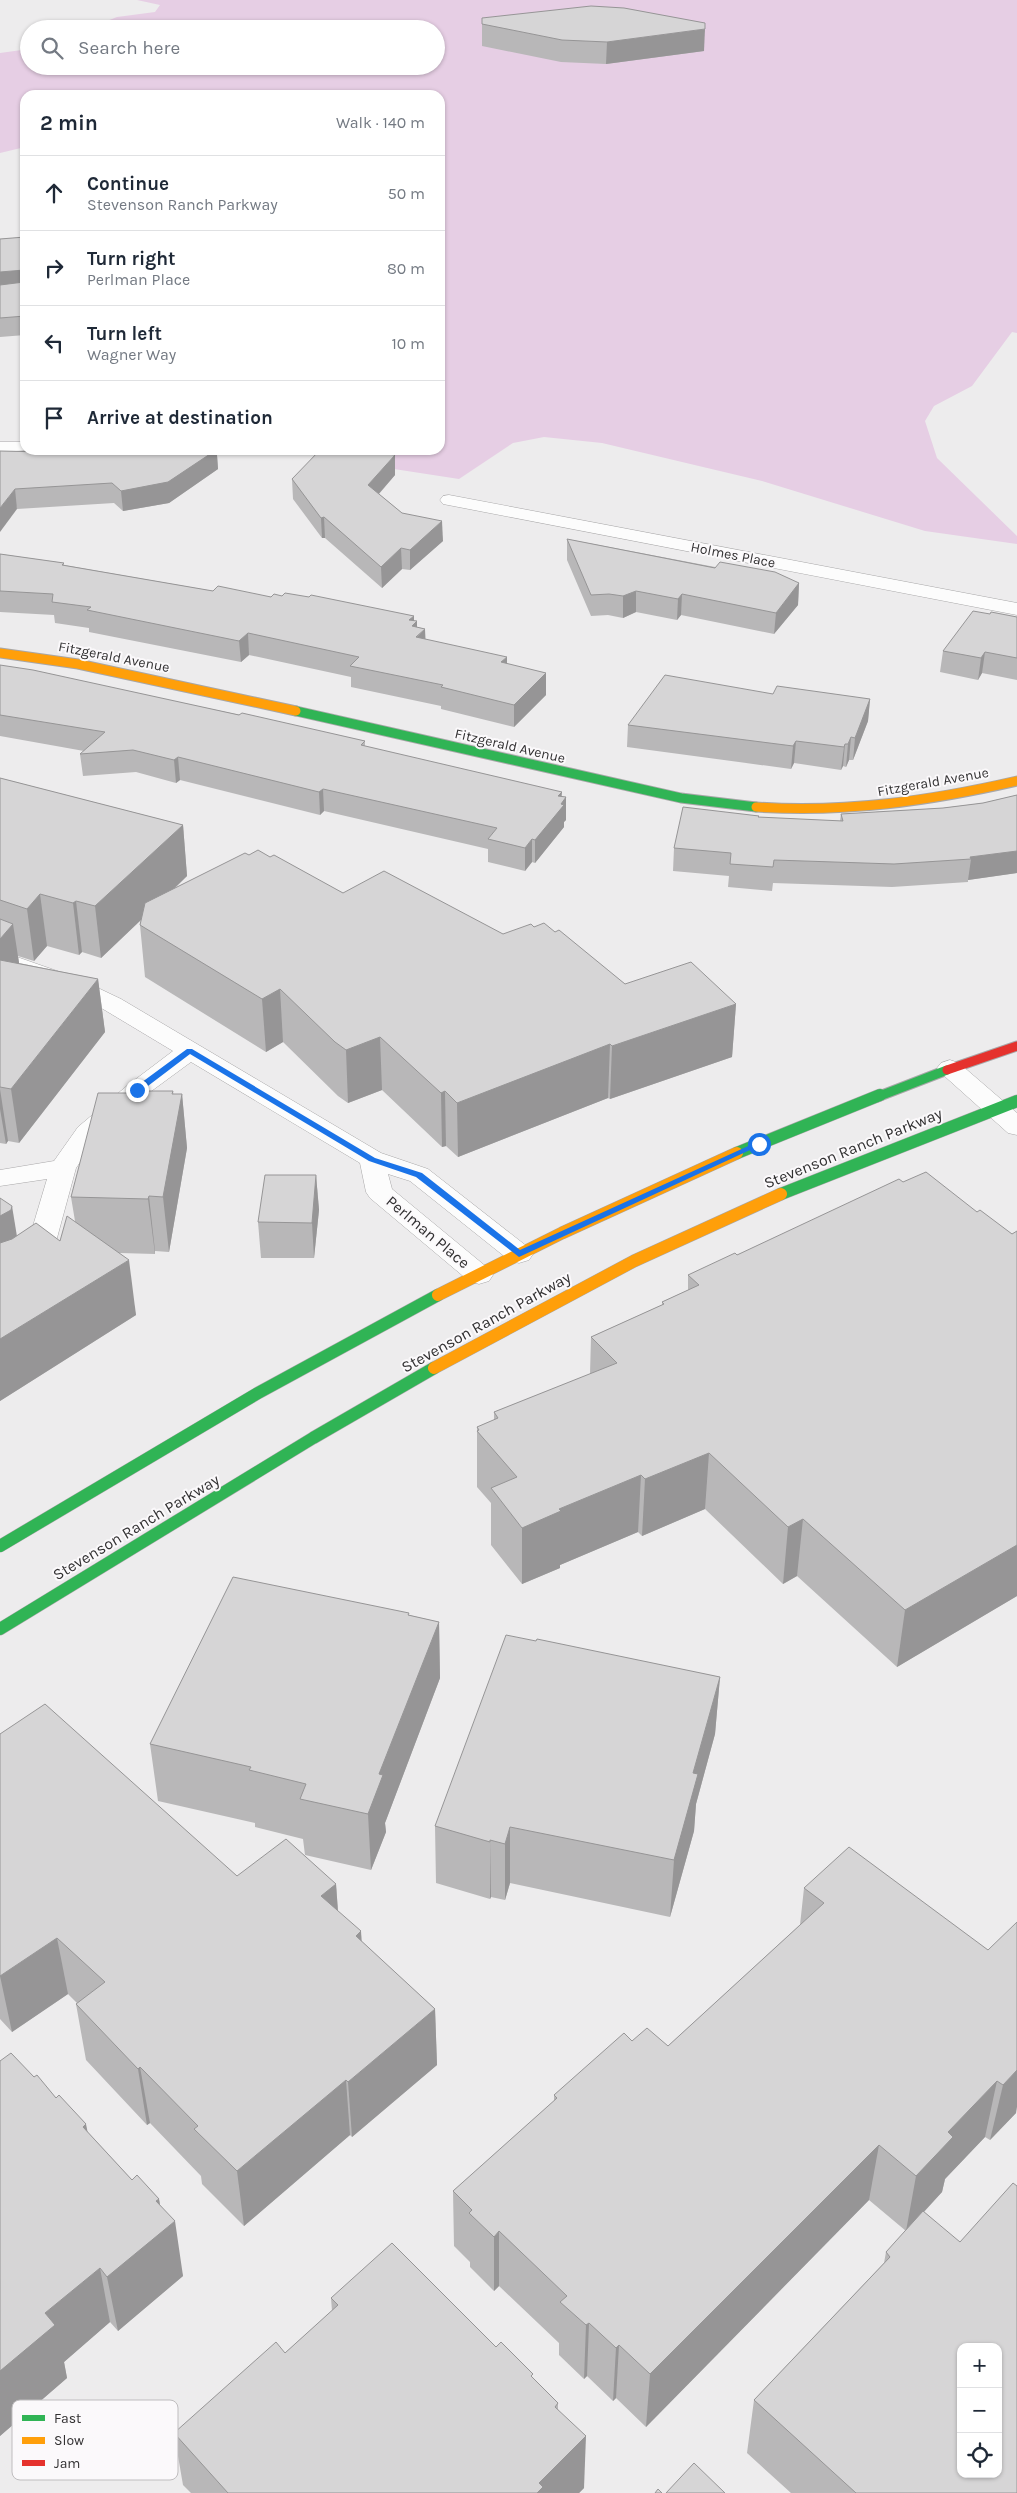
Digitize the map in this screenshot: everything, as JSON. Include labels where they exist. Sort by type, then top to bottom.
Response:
[{"type":"main road","name":"Fitzgerald Avenue","points":[[0,653],[78,664],[148,678],[681,798],[759,808],[836,810],[906,804],[978,791],[1017,781]]},
{"type":"main road","points":[[0,1546],[174,1442],[415,1307],[519,1254],[759,1144],[950,1068],[1017,1046]]},
{"type":"main road","name":"Stevenson Ranch Parkway","points":[[0,1629],[299,1446],[532,1313],[635,1260],[760,1204],[870,1156],[1006,1105]]},
{"type":"street","points":[[0,447],[20,447]]},
{"type":"street","name":"Holmes Place","points":[[449,500],[1017,609]]},
{"type":"street","name":"Perlman Place","points":[[0,958],[68,983],[112,1004],[372,1159],[419,1175],[519,1254]]},
{"type":"street","points":[[0,1291],[34,1271],[62,1168],[86,1133],[143,1085],[190,1051]]},
{"type":"street","points":[[950,1068],[1006,1105],[1017,1127]]},
{"type":"street","name":"Perlman Place","points":[[372,1159],[379,1192],[479,1275]]},
{"type":"street","points":[[0,1178],[62,1168]]},
{"type":"shaded area","points":[[137,0],[1017,0],[1017,333],[1012,332],[972,386],[934,406],[925,421],[937,458],[1017,536],[1017,544],[925,531],[762,481],[602,443],[544,437],[513,443],[459,479],[342,461],[337,455],[445,455],[445,90],[20,90],[20,148],[0,153],[0,53],[20,50],[20,75],[445,75],[445,20],[110,20],[117,17],[155,12],[160,5]]},
{"type":"building","points":[[591,6],[624,8],[705,23],[705,29],[607,42],[562,40],[482,24],[482,18]]},
{"type":"building","points":[[20,237],[20,270],[0,272],[0,239]]},
{"type":"building","points":[[20,282],[20,316],[0,318],[0,285]]},
{"type":"building","points":[[0,451],[20,451],[20,455],[208,455],[168,482],[121,491],[112,483],[15,489],[0,508]]},
{"type":"building","points":[[315,455],[395,455],[368,485],[402,513],[442,521],[410,550],[401,548],[381,567],[324,517],[321,518],[292,479]]},
{"type":"building","points":[[567,539],[715,568],[720,562],[775,572],[799,583],[776,613],[682,594],[678,599],[636,591],[623,596],[609,594],[591,595]]},
{"type":"building","points":[[0,554],[64,563],[62,565],[213,591],[218,586],[271,597],[274,594],[282,596],[285,593],[309,597],[311,595],[414,616],[409,620],[417,621],[412,626],[425,629],[416,637],[507,657],[501,662],[546,673],[514,705],[441,687],[443,685],[350,666],[359,657],[248,633],[239,641],[87,610],[91,607],[52,602],[53,594],[0,591]]},
{"type":"building","points":[[973,611],[1017,617],[1017,658],[985,652],[981,658],[943,651]]},
{"type":"building","points":[[0,665],[33,670],[239,715],[242,713],[365,741],[361,745],[562,792],[558,796],[566,797],[561,804],[564,805],[535,840],[532,839],[525,848],[488,839],[497,828],[323,789],[319,792],[178,757],[174,760],[133,750],[80,754],[105,732],[0,715]]},
{"type":"building","points":[[665,675],[773,694],[777,686],[870,699],[855,738],[851,737],[848,744],[845,744],[844,747],[796,741],[793,746],[628,725]]},
{"type":"building","points":[[0,778],[183,825],[95,906],[76,901],[73,903],[40,894],[27,909],[0,900]]},
{"type":"building","points":[[1017,795],[1017,851],[970,857],[971,859],[894,864],[774,860],[773,867],[730,864],[731,853],[674,848],[683,807],[758,817],[843,821],[841,814],[943,808],[983,803]]},
{"type":"building","points":[[258,850],[270,857],[274,855],[343,893],[384,871],[503,934],[531,924],[534,927],[544,923],[555,932],[559,930],[625,984],[691,962],[736,1004],[612,1046],[610,1044],[457,1103],[445,1091],[441,1093],[380,1037],[346,1050],[335,1042],[280,989],[262,999],[140,925],[145,903],[245,853],[249,855]]},
{"type":"building","points":[[0,919],[13,924],[0,939]]},
{"type":"building","points":[[0,960],[98,979],[11,1089],[0,1087]]},
{"type":"building","points":[[135,1091],[173,1091],[172,1094],[182,1094],[163,1197],[149,1196],[148,1199],[71,1197],[98,1093],[135,1093]]},
{"type":"building","points":[[926,1172],[977,1212],[980,1210],[1012,1234],[1017,1231],[1017,1545],[905,1610],[803,1519],[788,1527],[709,1453],[645,1479],[641,1475],[559,1509],[561,1511],[522,1528],[491,1488],[517,1477],[477,1431],[479,1430],[477,1427],[498,1418],[494,1412],[617,1363],[591,1337],[664,1304],[662,1302],[699,1285],[688,1275],[735,1253],[737,1255],[899,1179],[903,1182]]},
{"type":"building","points":[[265,1175],[316,1175],[312,1223],[258,1222]]},
{"type":"building","points":[[0,1198],[12,1206],[11,1210],[0,1216]]},
{"type":"building","points":[[67,1216],[129,1260],[0,1339],[0,1243],[12,1239],[36,1223],[60,1241]]},
{"type":"building","points":[[233,1577],[409,1613],[408,1615],[439,1622],[379,1774],[383,1775],[368,1814],[300,1799],[306,1784],[249,1770],[251,1767],[150,1744]]},
{"type":"building","points":[[506,1635],[536,1641],[537,1639],[720,1677],[693,1773],[698,1774],[674,1860],[510,1827],[505,1844],[490,1840],[490,1842],[435,1826]]},
{"type":"building","points":[[45,1704],[237,1876],[286,1839],[336,1884],[321,1896],[361,1931],[356,1936],[435,2009],[237,2171],[194,2129],[198,2126],[140,2067],[138,2069],[76,2004],[105,1982],[57,1938],[0,1976],[0,1734]]},
{"type":"building","points":[[849,1847],[988,1950],[1017,1922],[1017,2070],[1003,2085],[997,2081],[948,2132],[953,2137],[916,2176],[879,2145],[650,2374],[619,2345],[616,2348],[589,2323],[586,2325],[560,2302],[567,2296],[499,2231],[494,2237],[469,2213],[472,2210],[453,2191],[557,2098],[554,2095],[624,2033],[632,2041],[647,2028],[668,2046],[824,1903],[804,1888]]},
{"type":"building","points":[[11,2053],[34,2077],[37,2075],[56,2098],[59,2095],[86,2124],[83,2127],[132,2180],[137,2175],[159,2199],[156,2201],[175,2221],[107,2277],[100,2268],[45,2313],[55,2325],[0,2371],[0,2061]]},
{"type":"building","points":[[1013,2183],[1017,2186],[1017,2493],[856,2493],[754,2400],[890,2257],[886,2252],[923,2211],[960,2242]]},
{"type":"building","points":[[392,2243],[496,2347],[501,2342],[533,2374],[531,2376],[558,2403],[555,2407],[586,2436],[539,2483],[543,2487],[537,2493],[228,2493],[178,2437],[178,2429],[276,2342],[285,2353],[338,2305],[331,2298]]},
{"type":"building","points":[[694,2463],[725,2493],[666,2493]]},
{"type":"traffic: fast","points":[[296,711],[681,798],[756,807]]},
{"type":"traffic: fast","points":[[737,1153],[947,1070]]},
{"type":"traffic: fast","points":[[781,1194],[1017,1101]]},
{"type":"traffic: fast","points":[[0,1546],[258,1393],[438,1295]]},
{"type":"traffic: fast","points":[[0,1629],[313,1438],[434,1368]]},
{"type":"traffic: slow","points":[[0,653],[78,664],[296,711]]},
{"type":"traffic: slow","points":[[756,807],[822,810],[888,805],[985,789],[1017,781]]},
{"type":"traffic: slow","points":[[438,1295],[562,1233],[737,1153]]},
{"type":"traffic: slow","points":[[434,1368],[634,1261],[781,1194]]},
{"type":"traffic: jam","points":[[947,1070],[1017,1046]]},
{"type":"route","points":[[137,1090],[190,1051],[372,1159],[419,1175],[519,1254],[648,1193],[759,1144]]}]
